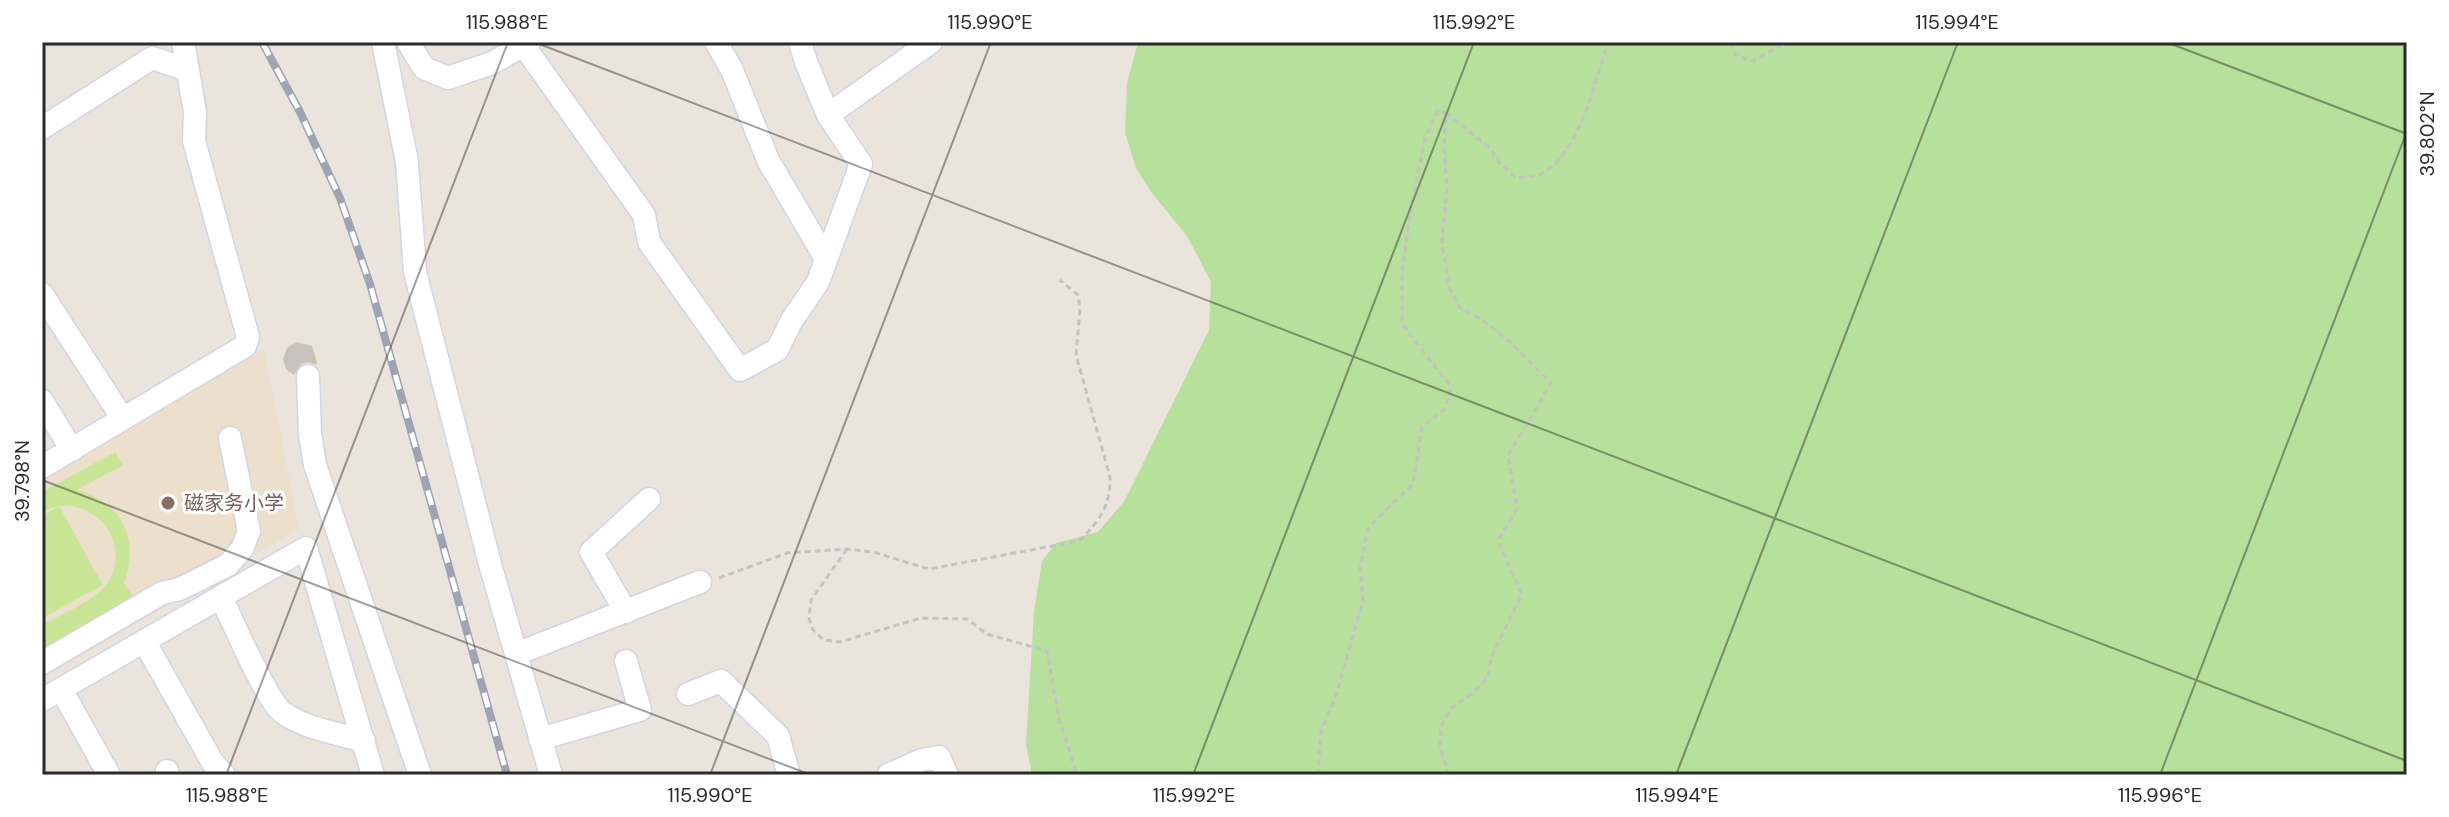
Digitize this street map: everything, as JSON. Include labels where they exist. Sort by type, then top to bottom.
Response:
[{"type":"street","points":[[42,467],[245,346],[248,337],[194,141],[195,112],[183,42]]},
{"type":"street","points":[[383,42],[407,162],[415,272],[551,775]]},
{"type":"street","points":[[408,42],[424,68],[448,78],[492,63],[526,44],[644,215],[649,242],[740,370],[777,350],[792,320],[818,282],[861,164],[828,115],[800,42]]},
{"type":"street","points":[[716,42],[732,70],[768,160],[826,259]]},
{"type":"street","points":[[828,115],[931,42]]},
{"type":"street","points":[[42,128],[152,58],[188,70]]},
{"type":"street","points":[[42,294],[123,419]]},
{"type":"street","points":[[308,376],[310,434],[315,465],[421,775]]},
{"type":"street","points":[[42,401],[72,450]]},
{"type":"street","points":[[42,663],[162,593],[180,589],[228,565],[242,549],[249,531],[230,438]]},
{"type":"street","points":[[626,612],[591,552],[649,499]]},
{"type":"street","points":[[109,775],[52,694],[306,548],[373,775]]},
{"type":"street","points":[[516,654],[700,582]]},
{"type":"street","points":[[221,597],[280,710],[307,725],[364,741]]},
{"type":"street","points":[[144,641],[213,763],[224,775]]},
{"type":"street","points":[[540,739],[640,710],[626,661]]},
{"type":"street","points":[[688,694],[721,681],[778,736],[789,775]]},
{"type":"street","points":[[888,775],[922,760],[939,757],[947,775]]},
{"type":"path","points":[[1318,775],[1321,731],[1337,693],[1363,600],[1360,568],[1368,528],[1413,484],[1422,427],[1445,409],[1451,387],[1402,324],[1402,273],[1425,138],[1438,110],[1490,148],[1501,165],[1516,178],[1539,175],[1566,153],[1582,119],[1608,42]]},
{"type":"path","points":[[1731,42],[1735,55],[1753,61],[1787,42]]},
{"type":"path","points":[[1446,113],[1444,147],[1447,189],[1442,241],[1449,287],[1461,309],[1481,319],[1511,343],[1551,383],[1508,456],[1517,508],[1498,541],[1522,594],[1491,657],[1488,677],[1473,693],[1451,708],[1441,727],[1440,746],[1448,775]]},
{"type":"path","points":[[700,582],[725,577],[787,553],[847,549],[873,552],[929,569],[1079,541],[1094,527],[1110,496],[1110,477],[1076,355],[1080,309],[1078,295],[1060,280]]},
{"type":"path","points":[[847,549],[811,600],[809,618],[813,630],[824,640],[840,642],[921,618],[967,619],[987,634],[1047,651],[1059,719],[1077,775]]},
{"type":"shaded area","name":"磁家务小学","points":[[264,348],[299,529],[42,679],[42,477]]},
{"type":"green space","points":[[1138,42],[2407,42],[2407,775],[1032,775],[1026,744],[1034,611],[1042,561],[1056,543],[1098,532],[1125,500],[1209,330],[1211,282],[1187,236],[1136,168],[1125,133],[1127,83]]},
{"type":"green space","points":[[115,452],[123,465],[77,490],[106,504],[124,525],[130,552],[124,583],[135,599],[42,649],[42,625],[99,592],[113,572],[116,558],[109,531],[100,520],[74,507],[59,506],[103,585],[42,618],[42,516],[58,506],[42,512],[42,492]]},
{"type":"building","points":[[296,342],[312,346],[317,362],[316,365],[308,362],[301,364],[294,375],[286,369],[283,359],[287,348]]},
{"type":"railway","points":[[262,42],[300,112],[340,198],[370,284],[507,775]]},
{"type":"place","name":"磁家务小学","points":[[168,503]]}]
